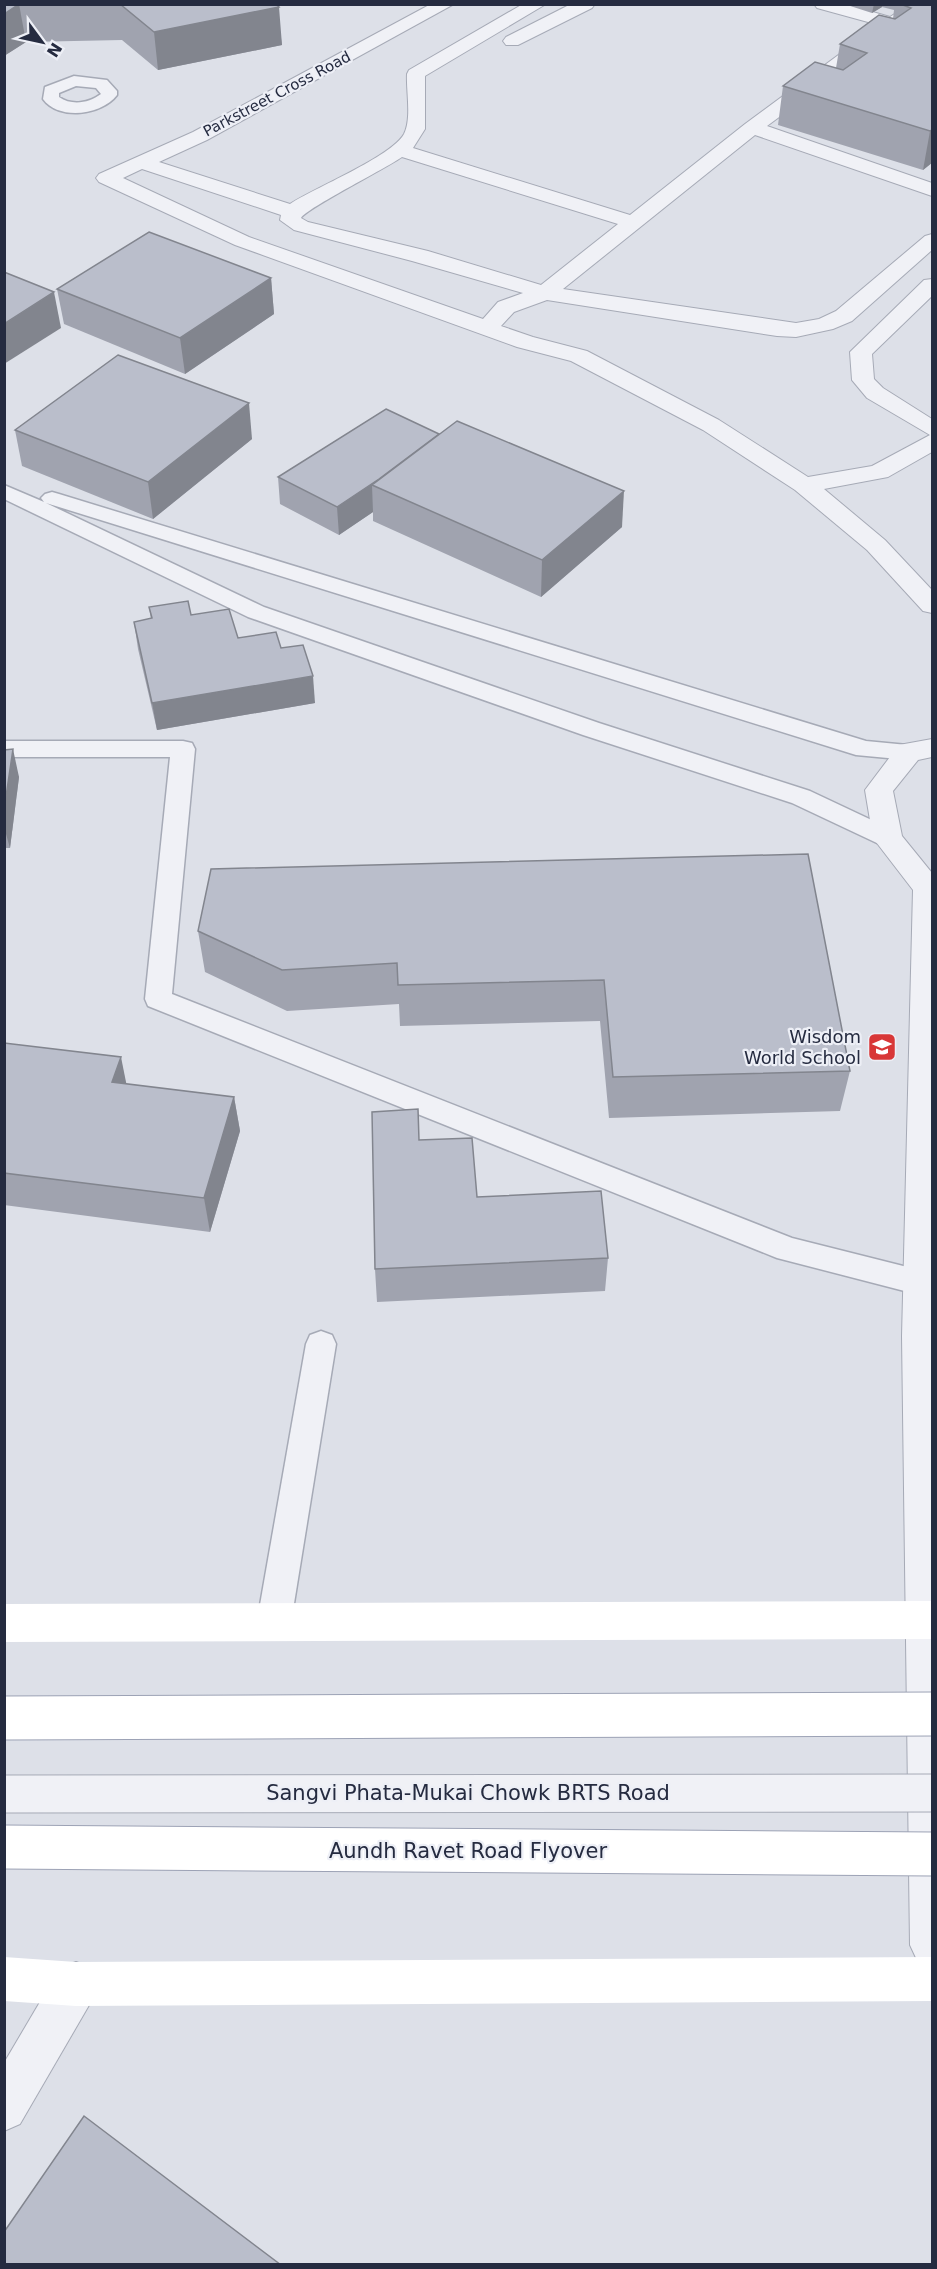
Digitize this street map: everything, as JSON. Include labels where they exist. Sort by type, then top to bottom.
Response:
[{"type":"street","name":"Parkstreet Cross Road","points":[[445,4],[200,136],[106,178],[242,242],[487,328]]},
{"type":"street","points":[[416,74],[537,4]]},
{"type":"street","points":[[416,74],[470,61],[586,4]]},
{"type":"street","points":[[823,4],[893,23]]},
{"type":"street","points":[[525,342],[545,310],[635,223],[752,128],[893,23],[923,4]]},
{"type":"street","points":[[416,74],[415,133],[409,142],[400,150],[292,212],[290,220],[302,226],[420,256],[545,310]]},
{"type":"street","points":[[752,128],[933,190]]},
{"type":"street","points":[[400,150],[635,223]]},
{"type":"street","points":[[140,162],[292,212]]},
{"type":"street","points":[[933,240],[844,316],[825,324],[796,330],[506,307],[487,328],[525,342],[579,356],[711,425],[804,485],[876,545],[933,605]]},
{"type":"street","points":[[933,285],[861,352],[862,380],[875,393],[933,429]]},
{"type":"street","points":[[804,485],[879,472],[933,442]]},
{"type":"street","points":[[921,750],[879,790],[888,838],[928,888],[920,1282],[933,1945]]},
{"type":"street","points":[[4,1623],[928,1620]]},
{"type":"street","points":[[4,1718],[933,1714]]},
{"type":"street","name":"Aundh Ravet Road Flyover","points":[[4,1848],[933,1854]]},
{"type":"street","points":[[4,1979],[76,1984],[933,1979]]},
{"type":"street","points":[[4,2108],[76,1984]]},
{"type":"lane","points":[[4,484],[865,749],[921,750]]},
{"type":"lane","points":[[4,491],[256,612],[591,729],[801,797],[888,838]]},
{"type":"lane","points":[[4,749],[183,749],[158,999],[788,1249],[920,1282]]},
{"type":"lane","points":[[274,1622],[321,1344]]},
{"type":"lane","name":"Sangvi Phata-Mukai Chowk BRTS Road","points":[[4,1794],[933,1793]]},
{"type":"building","points":[[4,4],[19,4],[4,14]]},
{"type":"building","points":[[120,4],[276,4],[279,7],[154,32]]},
{"type":"building","points":[[900,4],[933,4],[933,129],[930,131],[783,86],[815,62],[843,70],[867,53],[840,44],[879,15],[895,19],[911,8]]},
{"type":"building","points":[[149,232],[271,278],[180,338],[57,289]]},
{"type":"building","points":[[4,272],[54,292],[4,324]]},
{"type":"building","points":[[118,355],[249,403],[148,482],[15,430]]},
{"type":"building","points":[[386,409],[439,434],[337,507],[278,477]]},
{"type":"building","points":[[457,421],[624,491],[542,560],[372,485]]},
{"type":"building","points":[[188,601],[191,615],[229,609],[238,638],[276,632],[281,648],[303,645],[313,676],[152,703],[134,622],[152,618],[149,607]]},
{"type":"building","points":[[13,749],[4,810],[4,750]]},
{"type":"building","points":[[808,854],[850,1071],[613,1077],[604,980],[398,985],[397,963],[282,970],[198,931],[211,869]]},
{"type":"building","points":[[4,1043],[121,1057],[112,1082],[234,1097],[204,1198],[4,1173]]},
{"type":"building","points":[[418,1109],[419,1140],[472,1138],[477,1197],[601,1191],[608,1258],[375,1269],[372,1112]]},
{"type":"building","points":[[84,2116],[281,2265],[4,2265],[4,2232]]},
{"type":"place","name":"Wisdom World School","points":[[882,1047]]}]
